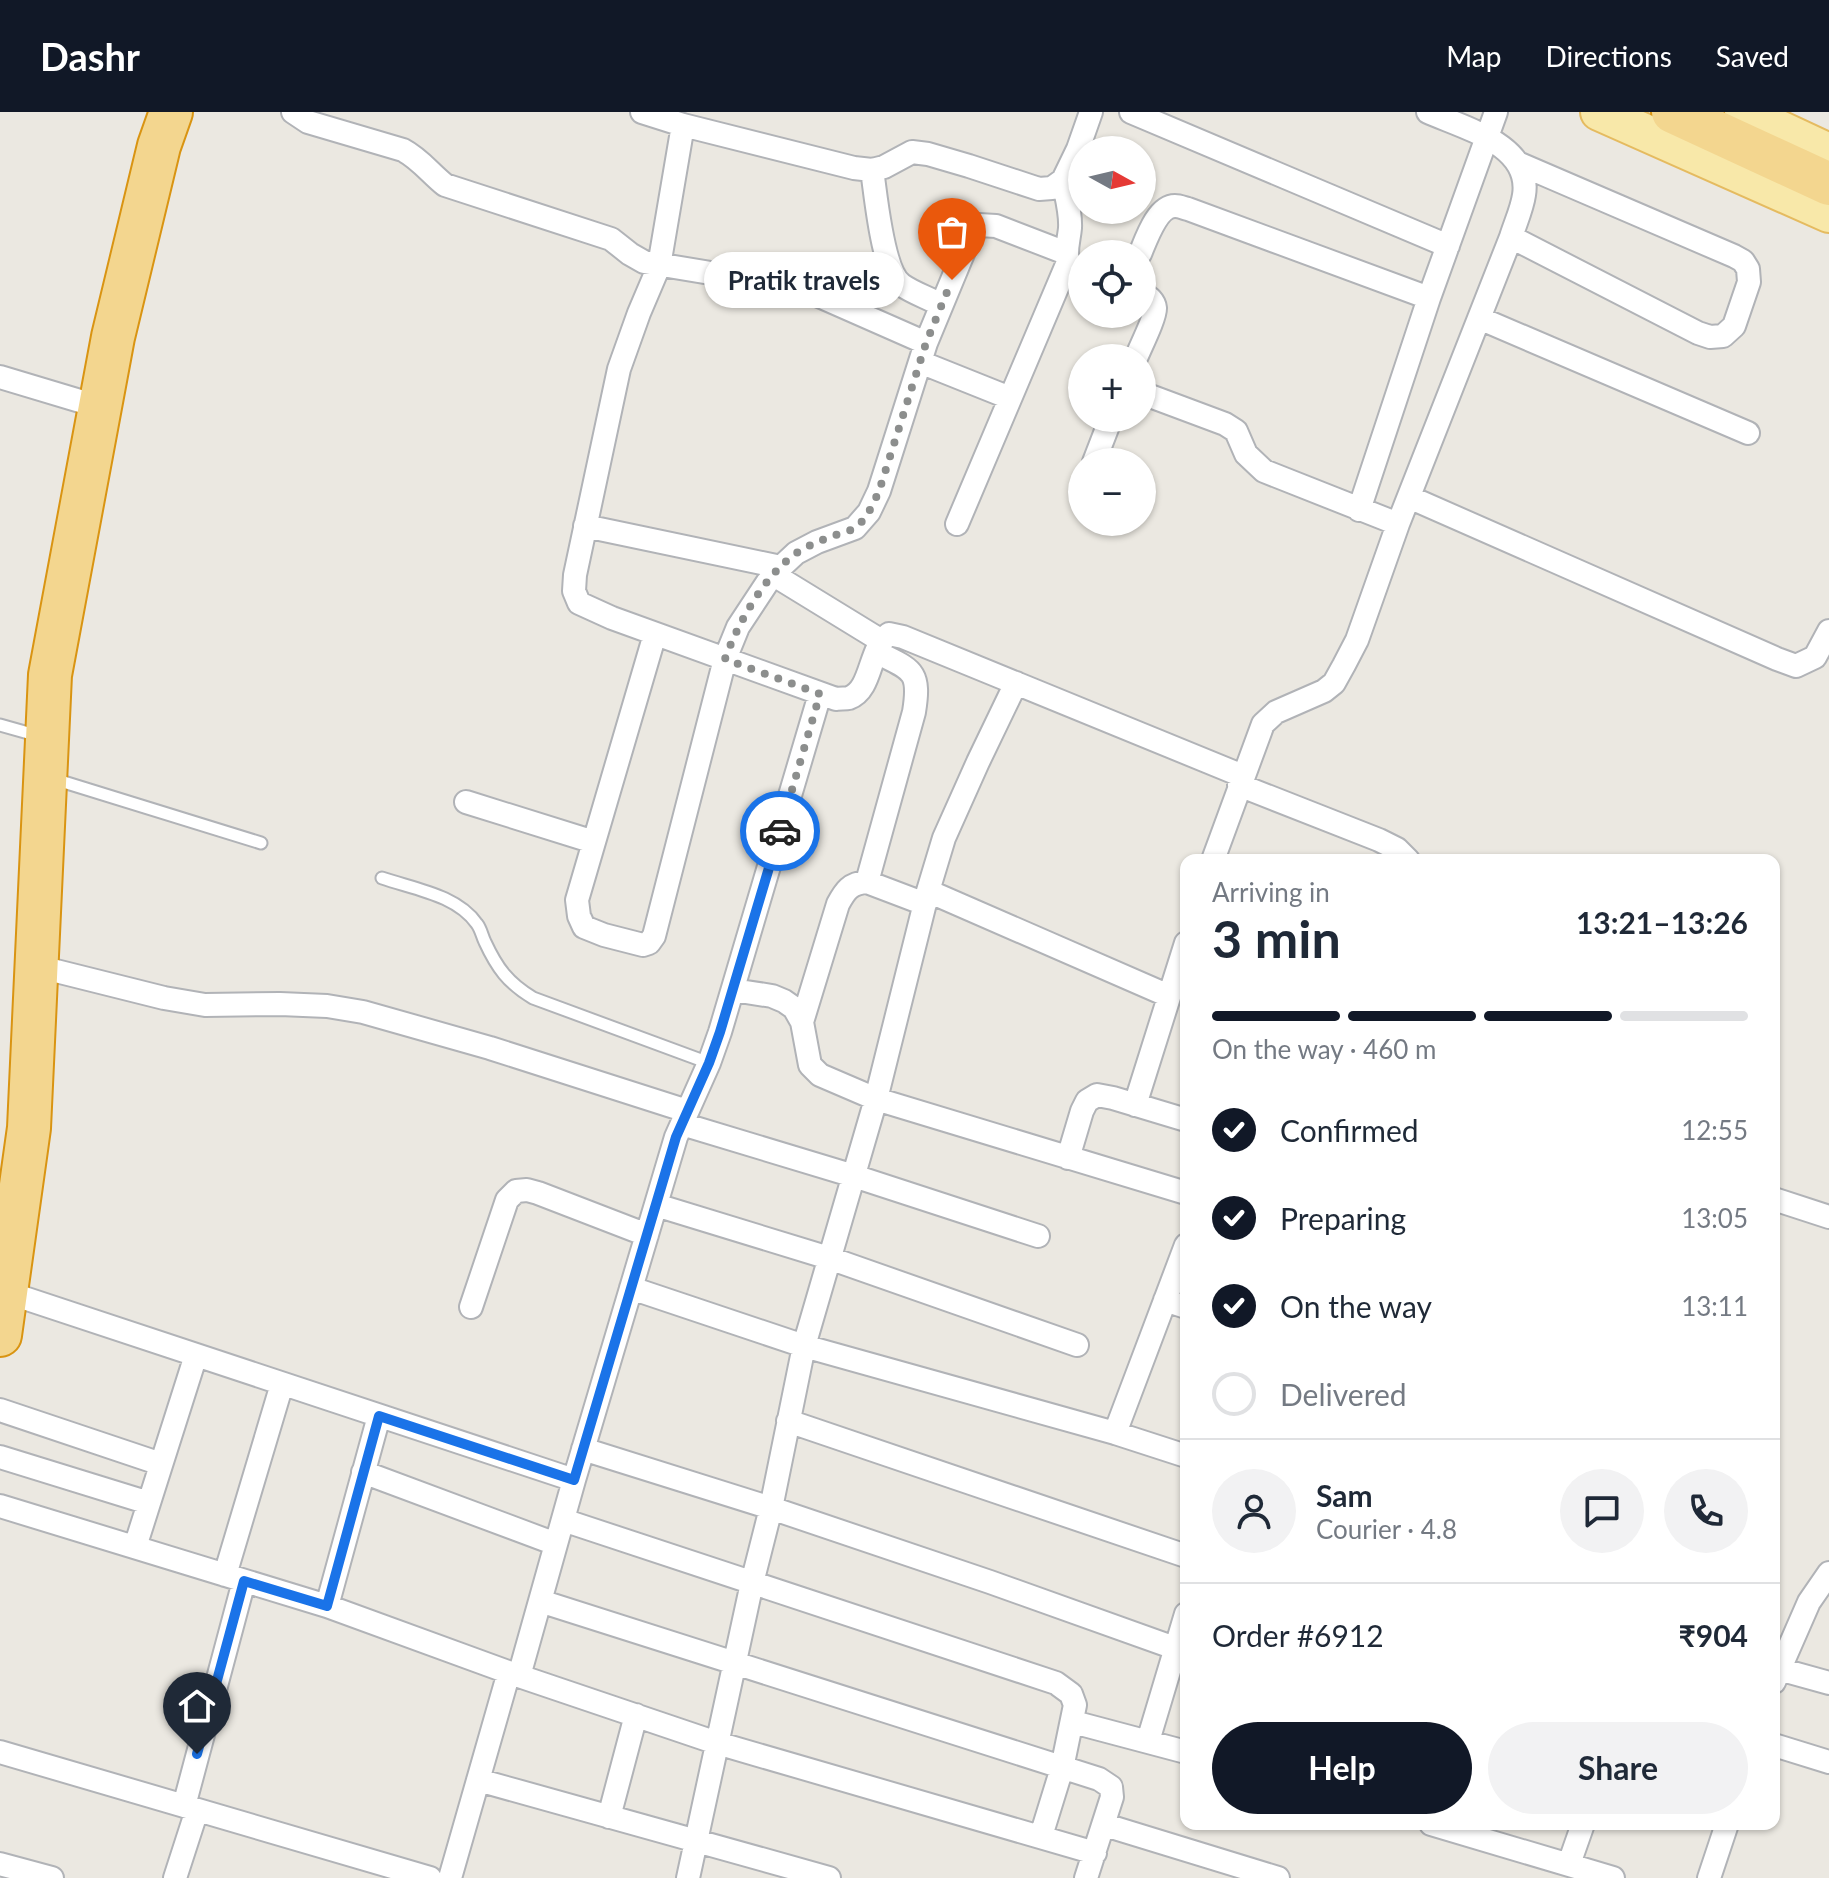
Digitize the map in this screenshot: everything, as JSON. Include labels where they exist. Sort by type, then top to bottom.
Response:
[{"type":"highway","points":[[0,1335],[29,1128],[50,675],[113,337],[159,146],[171,112]]},
{"type":"highway","points":[[1673,112],[1829,184]]},
{"type":"main road","points":[[1599,112],[1829,214]]},
{"type":"main road","points":[[1743,112],[1829,152]]},
{"type":"street","points":[[293,112],[308,122],[403,150],[416,157],[445,185],[611,239],[644,262],[801,288],[1010,398]]},
{"type":"street","points":[[642,112],[854,168],[872,170],[884,167],[912,152],[928,154],[1039,189],[1052,188],[1063,180],[1091,112]]},
{"type":"street","points":[[1131,112],[1448,246]]},
{"type":"street","points":[[1215,854],[1263,724],[1276,712],[1311,698],[1334,683],[1357,640],[1398,524],[1511,237],[1524,195],[1520,164],[1511,153],[1487,137],[1428,112]]},
{"type":"street","points":[[1359,510],[1429,298],[1496,112]]},
{"type":"street","points":[[683,125],[659,266],[619,369],[575,575],[574,591],[579,603],[590,610],[836,699],[850,697],[860,691],[878,646],[889,634],[903,637],[1379,840],[1402,854]]},
{"type":"street","points":[[1511,237],[1710,337],[1723,336],[1734,326],[1749,282],[1748,269],[1743,261],[1734,256],[1520,164]]},
{"type":"street","points":[[872,170],[886,257],[893,277],[941,305]]},
{"type":"street","points":[[1063,180],[1071,240]]},
{"type":"street","points":[[1147,240],[1164,209],[1173,205],[1429,298]]},
{"type":"street","points":[[655,634],[577,900],[584,927],[643,945],[654,936],[725,659],[738,627],[778,571],[796,553],[855,528],[869,512],[879,491],[923,353],[972,232],[979,225],[996,226],[1068,260]]},
{"type":"street","points":[[957,524],[1068,271]]},
{"type":"street","points":[[1479,318],[1748,433]]},
{"type":"street","points":[[0,377],[100,407]]},
{"type":"street","points":[[1156,398],[1236,431],[1246,454],[1264,471],[1398,524]]},
{"type":"street","points":[[1409,497],[1796,666],[1815,657],[1829,631]]},
{"type":"street","points":[[585,526],[778,571],[908,669],[915,678],[917,692],[914,712],[867,882]]},
{"type":"street","points":[[688,1878],[804,1346],[876,1099],[926,897],[944,838],[1016,683]]},
{"type":"street","points":[[450,1878],[478,1780],[540,1601],[676,1137],[709,1063],[733,990],[820,694]]},
{"type":"street","points":[[466,802],[594,842]]},
{"type":"street","points":[[802,1022],[838,904],[846,890],[856,883],[867,882],[926,897],[1169,996]]},
{"type":"street","points":[[1135,1105],[1180,963]]},
{"type":"street","points":[[36,966],[205,1005],[327,1006],[363,1012],[490,1048],[684,1118],[1038,1236]]},
{"type":"street","points":[[733,990],[772,996],[794,1008],[802,1022],[810,1065],[820,1075],[876,1099],[1180,1191]]},
{"type":"street","points":[[1068,1158],[1082,1111],[1087,1101],[1097,1095],[1180,1118]]},
{"type":"street","points":[[471,1307],[507,1200],[516,1191],[538,1193],[647,1235]]},
{"type":"street","points":[[1780,1201],[1829,1217]]},
{"type":"street","points":[[656,1205],[829,1258],[1077,1345]]},
{"type":"street","points":[[1115,1433],[1176,1304],[1180,1280]]},
{"type":"street","points":[[631,1288],[804,1346],[1180,1454]]},
{"type":"street","points":[[6,1292],[574,1480]]},
{"type":"street","points":[[135,1547],[196,1355]]},
{"type":"street","points":[[175,1878],[235,1578],[282,1384]]},
{"type":"street","points":[[0,1410],[161,1464]]},
{"type":"street","points":[[327,1606],[379,1416]]},
{"type":"street","points":[[788,1421],[1180,1554]]},
{"type":"street","points":[[583,1449],[771,1508],[1180,1651]]},
{"type":"street","points":[[0,1457],[149,1503]]},
{"type":"street","points":[[363,1472],[556,1544]]},
{"type":"street","points":[[0,1506],[327,1606],[717,1743],[1095,1853]]},
{"type":"street","points":[[563,1520],[1056,1683],[1071,1694],[1075,1705],[1062,1768],[1041,1836]]},
{"type":"street","points":[[1780,1668],[1809,1602],[1829,1573]]},
{"type":"street","points":[[540,1601],[1099,1779],[1111,1787],[1112,1797],[1086,1878]]},
{"type":"street","points":[[1148,1741],[1180,1654]]},
{"type":"street","points":[[1780,1675],[1829,1683]]},
{"type":"street","points":[[609,1817],[636,1715]]},
{"type":"street","points":[[1073,1722],[1180,1750]]},
{"type":"street","points":[[1780,1747],[1829,1762]]},
{"type":"street","points":[[0,1752],[430,1878]]},
{"type":"street","points":[[478,1780],[829,1878]]},
{"type":"street","points":[[1105,1825],[1278,1878]]},
{"type":"street","points":[[1446,1830],[1541,1868],[1569,1864],[1613,1878]]},
{"type":"street","points":[[1569,1864],[1581,1830]]},
{"type":"street","points":[[1709,1878],[1725,1830]]},
{"type":"street","points":[[0,1864],[52,1878]]},
{"type":"lane","points":[[0,725],[46,757],[261,843]]},
{"type":"lane","points":[[382,878],[449,900],[465,911],[478,925],[501,972],[516,988],[533,998],[709,1063]]},
{"type":"way so far","points":[[780,831],[820,694],[725,659],[738,627],[781,567],[796,553],[855,528],[869,512],[879,491],[926,343],[952,280]]},
{"type":"place","name":"Pratik travels","points":[[952,280]]},
{"type":"route","points":[[197,1754],[244,1581],[327,1606],[379,1416],[574,1480],[676,1137],[720,1032],[780,831]]}]
